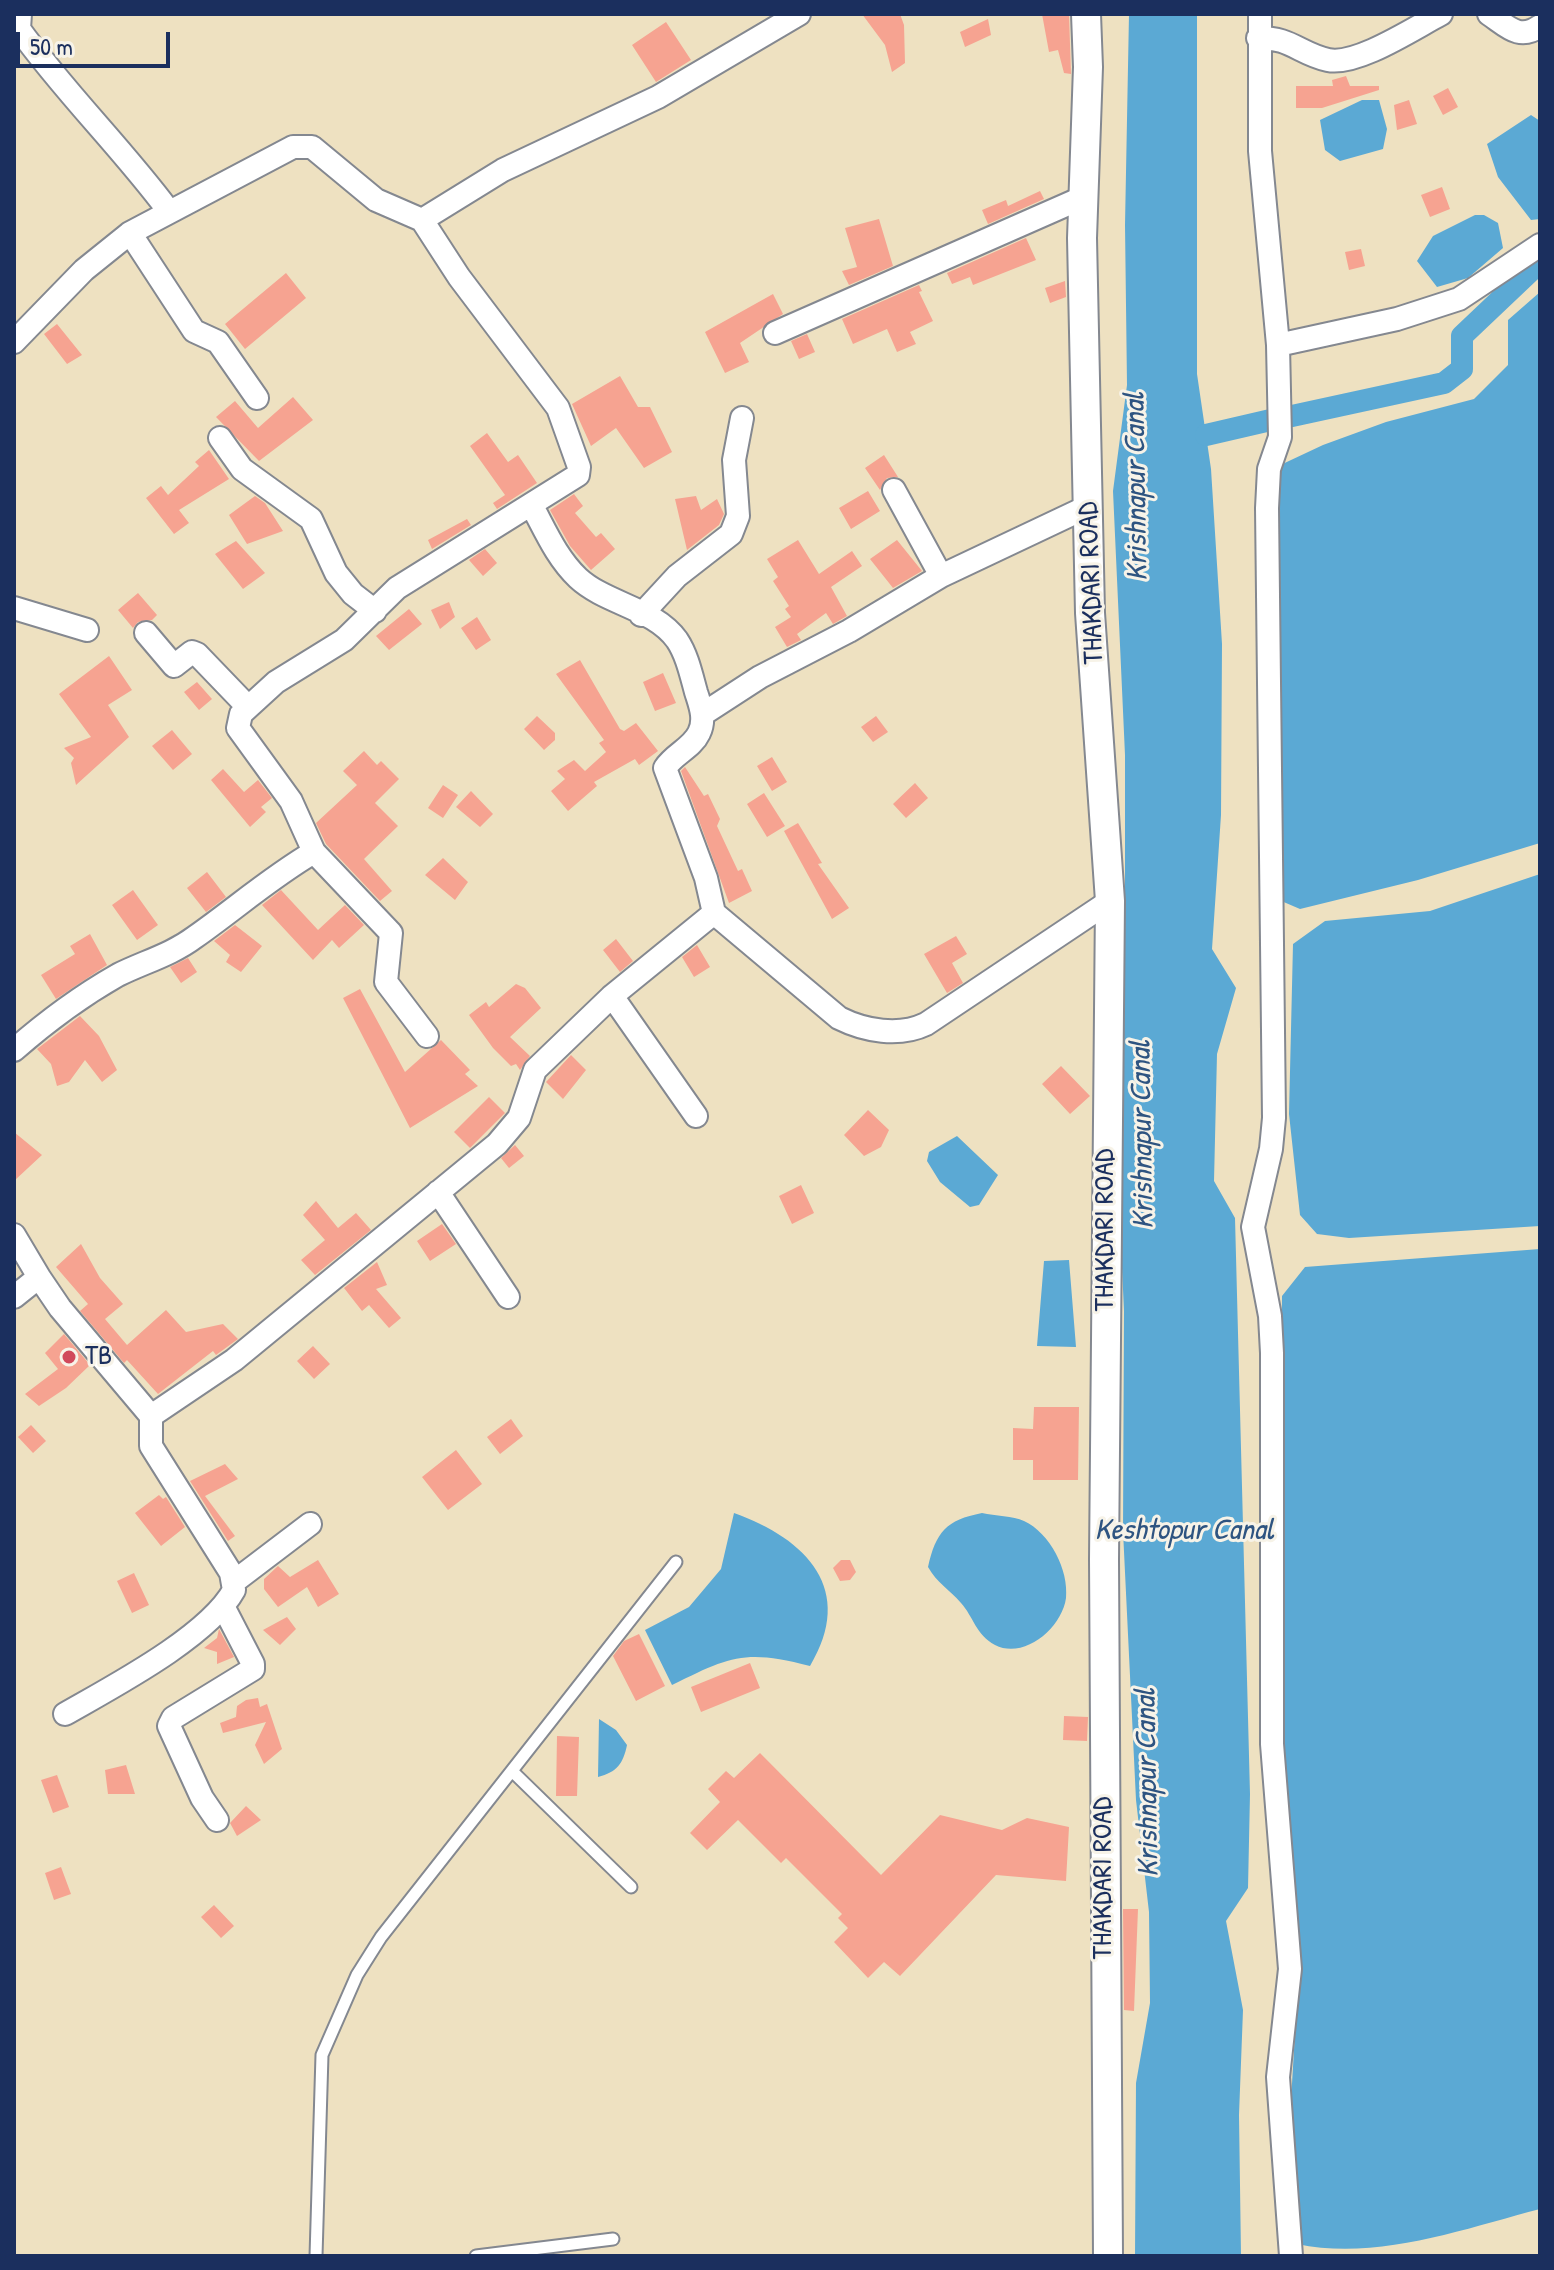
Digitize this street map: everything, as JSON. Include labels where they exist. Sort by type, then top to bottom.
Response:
[{"type":"street","points":[[20,14],[19,29],[58,83],[126,154],[168,210]]},
{"type":"street","points":[[422,220],[503,170],[658,97],[799,14]]},
{"type":"street","name":"THAKDARI ROAD","points":[[1086,14],[1088,67],[1084,197],[1090,613],[1110,901],[1104,1543],[1108,2256]]},
{"type":"street","points":[[1260,14],[1258,38],[1265,226],[1278,345],[1280,437],[1269,469],[1267,508],[1274,1118],[1271,1149],[1253,1227],[1270,1316],[1272,1353],[1272,1744],[1290,1969],[1278,2077],[1291,2256]]},
{"type":"street","points":[[1258,38],[1287,40],[1317,56],[1342,61],[1441,14]]},
{"type":"street","points":[[1489,14],[1512,30],[1535,37]]},
{"type":"street","points":[[14,342],[84,270],[130,233],[168,210],[304,145],[327,157],[376,200],[422,220],[459,277],[558,408],[579,467],[578,475],[417,574],[344,640],[276,682],[237,721],[238,728],[291,801],[314,852],[391,933],[386,982],[427,1036]]},
{"type":"street","points":[[775,333],[1084,197]]},
{"type":"street","points":[[130,233],[194,331],[218,342],[257,398]]},
{"type":"street","points":[[1278,345],[1397,319],[1459,299],[1540,245]]},
{"type":"street","points":[[641,615],[677,576],[731,534],[738,516],[734,460],[742,418]]},
{"type":"street","points":[[220,438],[242,469],[311,519],[336,573],[353,594],[375,611]]},
{"type":"street","points":[[894,490],[941,576]]},
{"type":"street","points":[[532,506],[561,561],[578,578],[591,589],[661,624],[676,639],[687,660],[703,714],[696,739],[665,768],[706,878],[714,913],[839,1018],[854,1026],[900,1032],[926,1024],[1110,901]]},
{"type":"street","points":[[703,714],[760,677],[837,638],[941,576],[1089,506]]},
{"type":"street","points":[[14,608],[87,630]]},
{"type":"street","points":[[146,633],[174,666],[192,652],[197,654],[248,707]]},
{"type":"street","points":[[14,1050],[71,1005],[120,974],[163,957],[194,938],[239,901],[314,852]]},
{"type":"street","points":[[151,1416],[234,1360],[515,1125],[535,1070],[612,996],[714,913]]},
{"type":"street","points":[[612,996],[696,1116]]},
{"type":"street","points":[[438,1192],[508,1297]]},
{"type":"street","points":[[14,1235],[60,1308],[151,1416],[151,1446],[235,1581],[234,1590],[223,1606],[137,1672],[65,1714]]},
{"type":"street","points":[[14,1297],[39,1277]]},
{"type":"street","points":[[235,1581],[310,1524]]},
{"type":"street","points":[[217,1820],[202,1798],[169,1726],[173,1718],[253,1669],[223,1606]]},
{"type":"lane","points":[[316,2256],[320,2070],[331,2029],[367,1958],[676,1562]]},
{"type":"lane","points":[[512,1771],[631,1887]]},
{"type":"lane","points":[[476,2256],[613,2239]]},
{"type":"water","name":"Keshtopur Canal","points":[[1129,14],[1197,14],[1197,374],[1211,469],[1222,644],[1221,815],[1212,949],[1236,988],[1217,1054],[1214,1181],[1235,1218],[1250,1794],[1248,1888],[1226,1921],[1243,2010],[1239,2115],[1241,2256],[1135,2256],[1136,2083],[1150,2003],[1149,1912],[1136,1800],[1123,1531],[1124,1311],[1114,1096],[1125,952],[1125,755],[1113,491],[1127,385],[1125,225]]},
{"type":"water","points":[[1362,100],[1379,100],[1387,129],[1383,149],[1340,161],[1325,150],[1320,120]]},
{"type":"water","points":[[1531,115],[1540,121],[1540,219],[1531,220],[1498,177],[1487,144]]},
{"type":"water","points":[[1475,215],[1484,215],[1498,223],[1503,248],[1468,278],[1437,287],[1417,261],[1433,236]]},
{"type":"water","points":[[1540,292],[1540,843],[1418,880],[1300,909],[1279,900],[1274,468],[1323,445],[1386,422],[1474,399],[1508,365],[1508,320]]},
{"type":"water","points":[[1540,874],[1540,1226],[1349,1238],[1317,1234],[1300,1215],[1289,1114],[1293,944],[1325,921],[1430,911]]},
{"type":"water","points":[[957,1136],[998,1175],[979,1205],[970,1207],[940,1182],[927,1161],[929,1152]]},
{"type":"water","points":[[1540,1249],[1540,2209],[1389,2246],[1358,2249],[1297,2244],[1288,2150],[1296,2017],[1278,1689],[1282,1296],[1305,1267]]},
{"type":"water","points":[[1069,1260],[1076,1347],[1037,1346],[1044,1261]]},
{"type":"water","points":[[734,1513],[783,1537],[817,1571],[825,1591],[828,1614],[823,1639],[810,1666],[770,1658],[739,1658],[709,1667],[672,1685],[645,1630],[689,1607],[721,1569]]},
{"type":"water","points":[[982,1513],[1020,1519],[1033,1527],[1050,1543],[1061,1564],[1066,1587],[1063,1609],[1049,1630],[1029,1645],[1006,1649],[989,1641],[961,1603],[928,1567],[944,1530],[960,1519]]},
{"type":"water","points":[[599,1719],[616,1730],[627,1745],[618,1766],[598,1777]]},
{"type":"building","points":[[862,14],[900,14],[904,25],[905,63],[892,72],[885,45]]},
{"type":"building","points":[[1042,14],[1069,14],[1071,74],[1064,73],[1058,50],[1049,52]]},
{"type":"building","points":[[988,19],[991,35],[965,47],[960,32]]},
{"type":"building","points":[[666,22],[691,60],[656,82],[632,45]]},
{"type":"building","points":[[1346,76],[1350,86],[1379,86],[1379,90],[1322,108],[1296,108],[1296,86],[1333,86],[1332,80]]},
{"type":"building","points":[[1448,88],[1458,107],[1443,115],[1433,96]]},
{"type":"building","points":[[1409,100],[1417,124],[1397,130],[1394,105]]},
{"type":"building","points":[[1442,187],[1450,209],[1430,217],[1421,195]]},
{"type":"building","points":[[1040,191],[1044,199],[988,224],[982,210],[1006,200],[1008,206]]},
{"type":"building","points":[[879,219],[893,266],[849,285],[842,271],[857,267],[845,228]]},
{"type":"building","points":[[1026,238],[1036,260],[973,285],[970,277],[952,284],[947,273]]},
{"type":"building","points":[[1361,249],[1365,266],[1349,270],[1345,252]]},
{"type":"building","points":[[286,273],[306,298],[245,349],[225,324]]},
{"type":"building","points":[[1065,281],[1066,297],[1050,303],[1045,288]]},
{"type":"building","points":[[919,285],[922,291],[919,292],[933,321],[910,332],[916,344],[897,352],[887,329],[853,344],[842,319]]},
{"type":"building","points":[[773,294],[783,314],[740,343],[749,362],[725,373],[705,332]]},
{"type":"building","points":[[57,324],[82,355],[67,364],[44,334]]},
{"type":"building","points":[[807,334],[815,352],[799,359],[791,341]]},
{"type":"building","points":[[620,376],[638,407],[650,407],[672,452],[644,468],[616,428],[591,446],[572,404]]},
{"type":"building","points":[[293,397],[313,420],[259,461],[216,417],[235,401],[258,428]]},
{"type":"building","points":[[487,433],[508,462],[518,455],[537,483],[497,509],[493,503],[505,495],[470,446]]},
{"type":"building","points":[[209,450],[229,479],[179,510],[189,523],[174,534],[146,498],[161,486],[168,495],[199,466],[195,462]]},
{"type":"building","points":[[884,455],[898,477],[887,478],[880,490],[865,468]]},
{"type":"building","points":[[868,491],[880,511],[851,529],[839,508]]},
{"type":"building","points":[[574,494],[583,506],[575,513],[596,537],[601,533],[615,549],[591,570],[570,546],[550,510]]},
{"type":"building","points":[[255,496],[265,503],[283,531],[247,544],[229,515]]},
{"type":"building","points":[[696,496],[701,510],[717,499],[724,514],[719,525],[687,550],[675,499]]},
{"type":"building","points":[[467,519],[471,525],[432,549],[428,540]]},
{"type":"building","points":[[798,540],[819,574],[852,551],[862,566],[831,587],[847,616],[833,624],[826,613],[797,634],[801,640],[787,647],[775,627],[791,617],[785,609],[789,606],[773,581],[778,577],[767,559]]},
{"type":"building","points":[[897,540],[922,571],[893,588],[870,559]]},
{"type":"building","points":[[236,541],[265,573],[243,589],[215,554]]},
{"type":"building","points":[[485,549],[497,563],[483,576],[469,560]]},
{"type":"building","points":[[138,593],[157,615],[152,620],[138,622],[133,628],[118,610]]},
{"type":"building","points":[[449,602],[455,617],[440,629],[431,610]]},
{"type":"building","points":[[409,609],[422,624],[389,650],[376,636]]},
{"type":"building","points":[[477,617],[491,640],[476,650],[461,628]]},
{"type":"building","points":[[109,656],[132,690],[108,705],[129,737],[76,785],[71,763],[74,758],[64,748],[91,737],[59,694]]},
{"type":"building","points":[[580,660],[620,729],[624,731],[636,723],[658,751],[639,765],[635,759],[594,782],[597,786],[568,811],[551,791],[565,779],[557,771],[574,760],[585,771],[606,752],[599,743],[604,740],[556,674]]},
{"type":"building","points":[[663,673],[676,703],[655,711],[643,682]]},
{"type":"building","points":[[197,682],[212,699],[199,710],[184,692]]},
{"type":"building","points":[[537,716],[555,733],[555,740],[544,750],[524,729]]},
{"type":"building","points":[[876,716],[888,732],[873,742],[861,727]]},
{"type":"building","points":[[172,730],[192,754],[173,770],[152,746]]},
{"type":"building","points":[[364,751],[377,765],[381,761],[399,779],[375,803],[398,826],[364,859],[392,891],[380,901],[326,844],[316,823],[357,785],[343,771]]},
{"type":"building","points":[[772,757],[787,782],[772,791],[757,766]]},
{"type":"building","points":[[685,767],[704,796],[708,794],[720,819],[717,826],[738,871],[742,869],[752,891],[729,903],[681,771]]},
{"type":"building","points":[[223,769],[244,792],[258,780],[272,798],[261,807],[266,812],[250,827],[211,780]]},
{"type":"building","points":[[915,783],[928,798],[906,818],[893,804]]},
{"type":"building","points":[[443,785],[458,795],[443,818],[428,808]]},
{"type":"building","points":[[471,791],[493,814],[480,827],[456,807]]},
{"type":"building","points":[[764,793],[785,826],[767,837],[747,804]]},
{"type":"building","points":[[798,823],[822,863],[818,864],[849,908],[832,919],[784,831]]},
{"type":"building","points":[[443,858],[468,882],[455,900],[425,875]]},
{"type":"building","points":[[207,872],[226,897],[206,912],[187,888]]},
{"type":"building","points":[[133,890],[158,925],[137,940],[112,905]]},
{"type":"building","points":[[281,890],[318,930],[345,905],[364,925],[339,948],[332,940],[313,960],[262,905]]},
{"type":"building","points":[[235,925],[262,946],[241,972],[226,962],[230,955],[214,941]]},
{"type":"building","points":[[90,934],[107,965],[56,999],[41,975],[75,954],[70,946]]},
{"type":"building","points":[[956,936],[967,954],[952,963],[963,983],[947,993],[924,954]]},
{"type":"building","points":[[616,939],[633,961],[620,972],[603,950]]},
{"type":"building","points":[[697,945],[710,967],[694,977],[682,957]]},
{"type":"building","points":[[188,958],[197,972],[181,983],[170,967]]},
{"type":"building","points":[[516,984],[525,988],[541,1008],[510,1037],[530,1056],[520,1070],[516,1064],[511,1066],[493,1048],[469,1015],[486,1002],[489,1007]]},
{"type":"building","points":[[360,989],[405,1072],[441,1040],[470,1070],[465,1074],[478,1086],[410,1128],[343,998]]},
{"type":"building","points":[[80,1016],[99,1036],[117,1070],[102,1082],[85,1060],[69,1082],[57,1086],[51,1064],[37,1049]]},
{"type":"building","points":[[571,1055],[586,1070],[563,1099],[546,1082]]},
{"type":"building","points":[[1061,1066],[1090,1096],[1070,1114],[1042,1084]]},
{"type":"building","points":[[489,1097],[505,1113],[470,1148],[454,1132]]},
{"type":"building","points":[[868,1110],[889,1130],[881,1147],[864,1156],[844,1135]]},
{"type":"building","points":[[14,1132],[42,1155],[14,1181]]},
{"type":"building","points":[[515,1145],[524,1156],[509,1168],[501,1158]]},
{"type":"building","points":[[801,1185],[814,1213],[792,1224],[779,1196]]},
{"type":"building","points":[[316,1201],[338,1228],[356,1213],[371,1230],[315,1275],[301,1260],[325,1240],[303,1215]]},
{"type":"building","points":[[442,1224],[456,1244],[430,1261],[417,1241]]},
{"type":"building","points":[[81,1244],[100,1278],[123,1304],[105,1319],[127,1345],[166,1310],[186,1332],[223,1324],[238,1339],[216,1355],[213,1351],[158,1394],[127,1360],[124,1363],[80,1311],[88,1304],[56,1267]]},
{"type":"building","points":[[377,1262],[387,1285],[376,1289],[401,1318],[389,1328],[369,1305],[362,1311],[344,1288]]},
{"type":"building","points":[[64,1334],[90,1365],[66,1388],[39,1406],[25,1394],[58,1369],[45,1353]]},
{"type":"building","points":[[313,1346],[330,1364],[314,1379],[297,1361]]},
{"type":"building","points":[[1034,1407],[1079,1407],[1078,1480],[1033,1480],[1033,1460],[1013,1460],[1013,1428],[1033,1429]]},
{"type":"building","points":[[511,1419],[523,1436],[500,1454],[487,1437]]},
{"type":"building","points":[[31,1425],[46,1441],[33,1453],[18,1437]]},
{"type":"building","points":[[456,1450],[482,1484],[448,1510],[422,1477]]},
{"type":"building","points":[[225,1464],[238,1479],[205,1496],[235,1536],[228,1541],[190,1481]]},
{"type":"building","points":[[159,1495],[163,1499],[166,1497],[185,1527],[161,1546],[135,1513]]},
{"type":"building","points":[[318,1560],[339,1594],[318,1607],[307,1587],[278,1607],[264,1589],[264,1579],[278,1566],[290,1577]]},
{"type":"building","points":[[841,1560],[850,1560],[856,1572],[850,1580],[840,1581],[833,1568]]},
{"type":"building","points":[[134,1573],[149,1605],[132,1613],[117,1581]]},
{"type":"building","points":[[287,1617],[296,1629],[280,1645],[263,1630]]},
{"type":"building","points":[[219,1629],[234,1657],[217,1664],[217,1652],[204,1648],[217,1638]]},
{"type":"building","points":[[639,1634],[665,1686],[636,1701],[613,1656],[624,1641]]},
{"type":"building","points":[[750,1663],[760,1688],[701,1712],[691,1687]]},
{"type":"building","points":[[258,1698],[260,1707],[267,1704],[282,1749],[264,1764],[255,1745],[266,1722],[223,1733],[220,1723],[236,1717],[237,1706],[246,1700]]},
{"type":"building","points":[[1064,1716],[1088,1717],[1087,1741],[1063,1740]]},
{"type":"building","points":[[557,1736],[579,1737],[577,1796],[556,1796]]},
{"type":"building","points":[[760,1753],[881,1875],[940,1815],[1002,1830],[1027,1818],[1069,1827],[1066,1881],[996,1875],[900,1976],[884,1962],[868,1978],[834,1942],[848,1928],[838,1918],[842,1914],[786,1858],[781,1863],[738,1820],[707,1850],[690,1833],[720,1802],[708,1789],[726,1771],[734,1778]]},
{"type":"building","points":[[126,1765],[135,1794],[108,1794],[105,1770]]},
{"type":"building","points":[[57,1775],[69,1807],[53,1813],[41,1780]]},
{"type":"building","points":[[246,1806],[261,1820],[237,1836],[230,1823]]},
{"type":"building","points":[[61,1867],[71,1894],[54,1900],[45,1873]]},
{"type":"building","points":[[214,1905],[234,1926],[221,1938],[201,1917]]},
{"type":"building","points":[[1123,1909],[1138,1909],[1134,2011],[1124,2010]]},
{"type":"waterway","points":[[1292,416],[1444,383],[1462,369],[1462,336],[1540,262]]},
{"type":"waterway","points":[[1206,435],[1275,419]]},
{"type":"place","name":"TB","points":[[69,1357]]},
{"type":"water label","name":"Krishnapur Canal","points":[[1137,487]]},
{"type":"water label","name":"Krishnapur Canal","points":[[1143,1135]]},
{"type":"water label","name":"Krishnapur Canal","points":[[1148,1783]]}]
